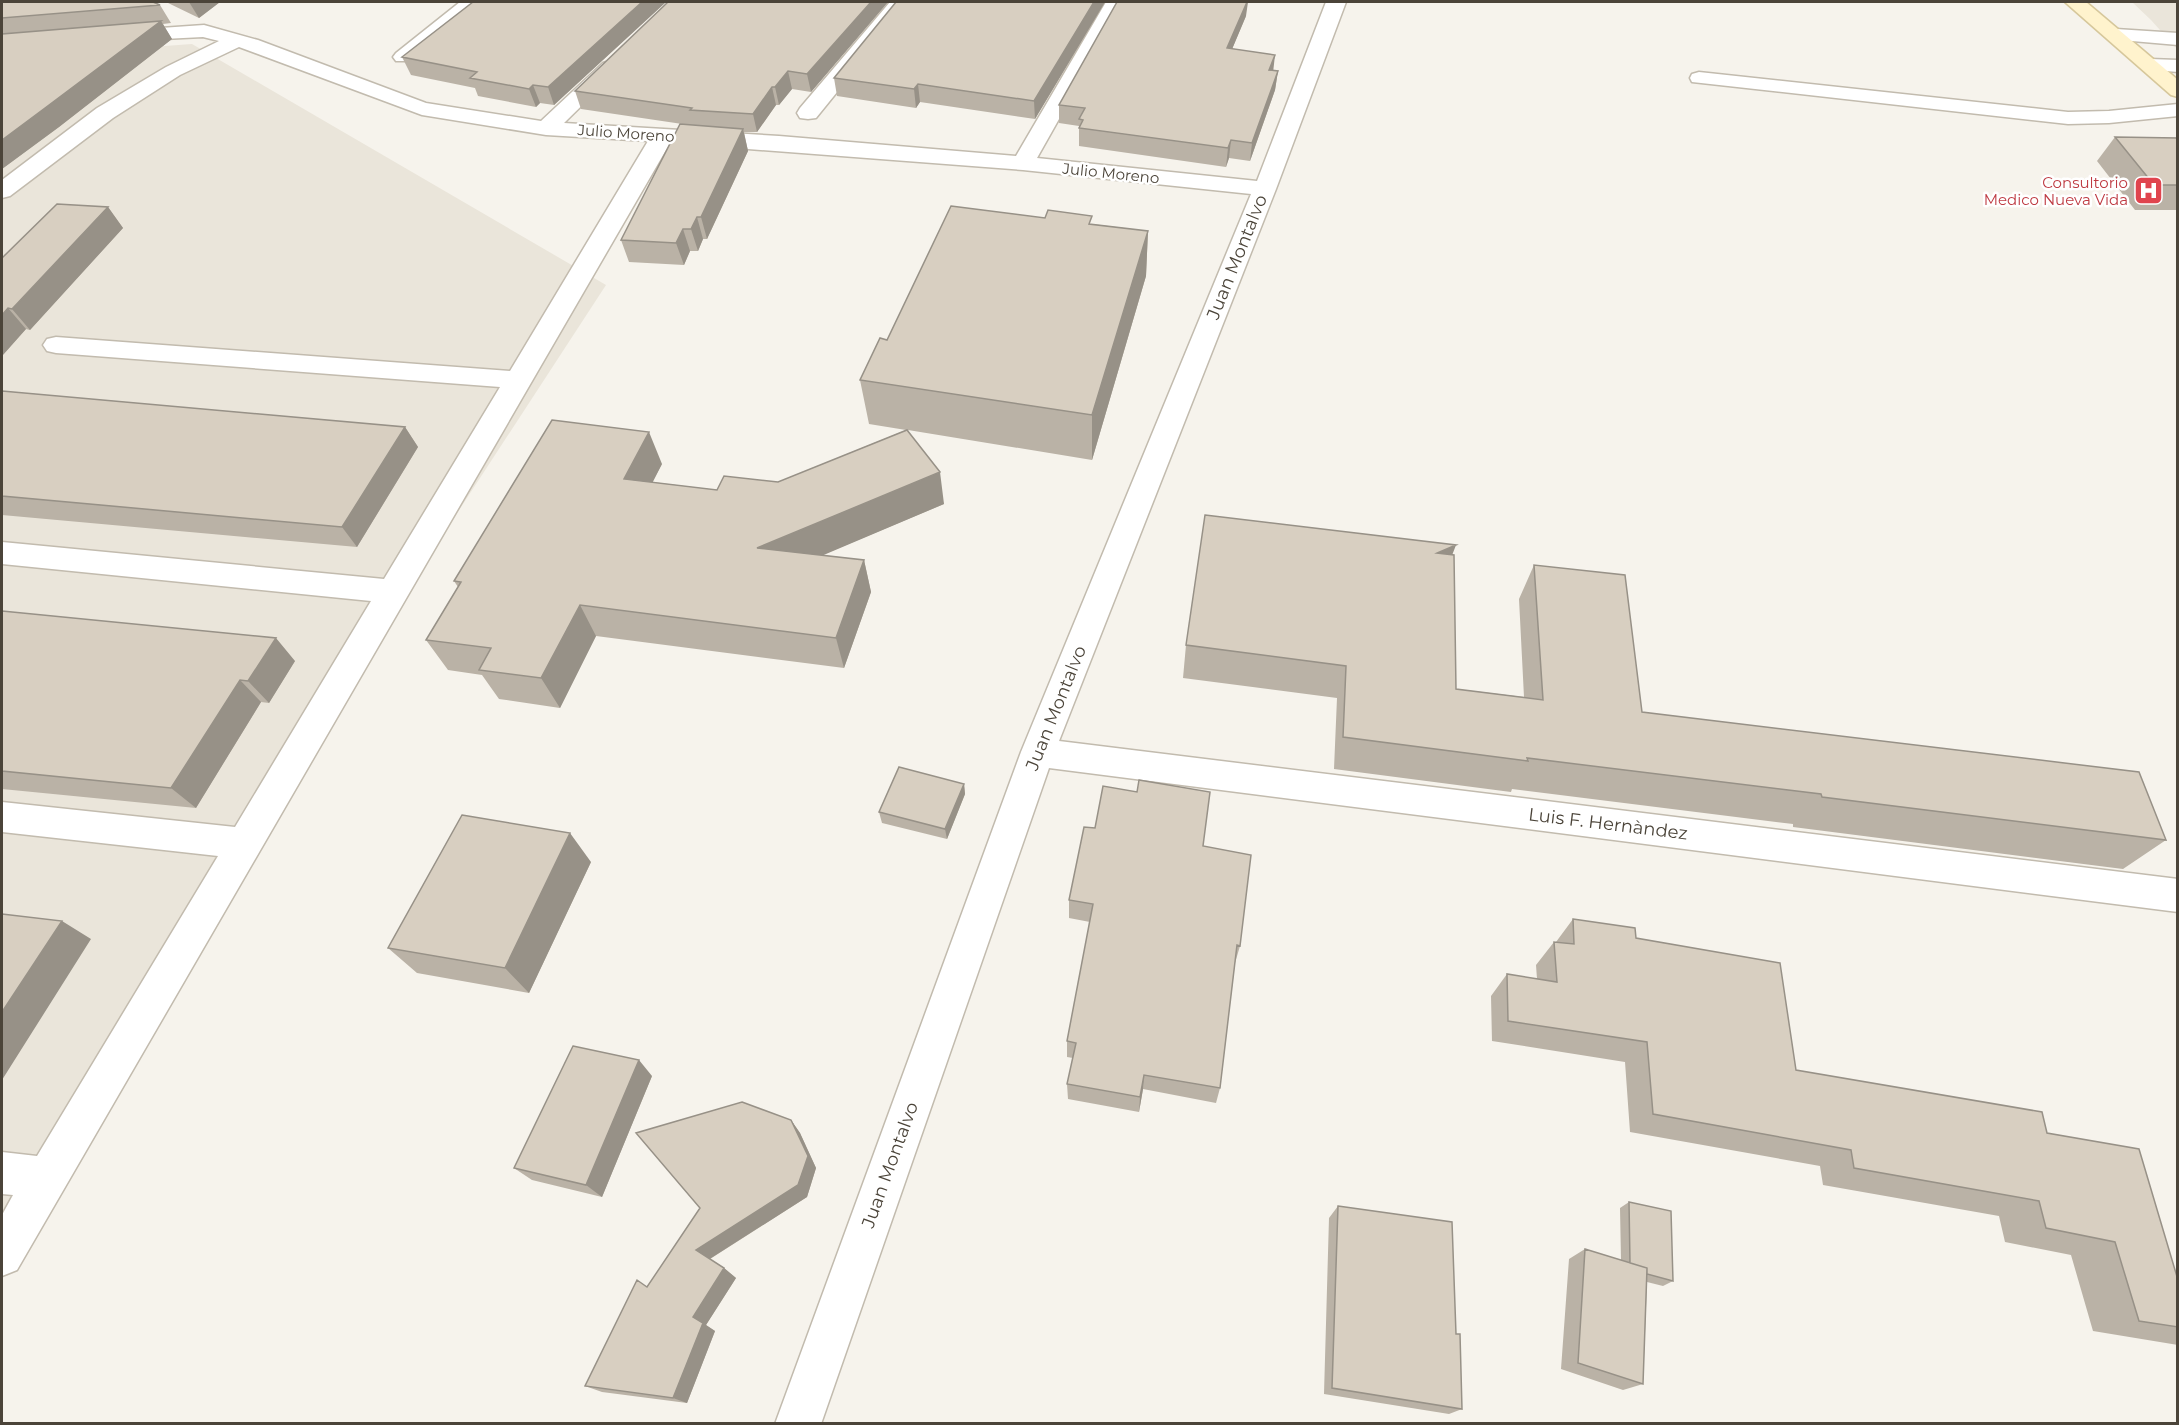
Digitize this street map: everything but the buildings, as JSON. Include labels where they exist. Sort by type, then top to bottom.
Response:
[{"type":"main road","points":[[2075,2],[2116,35],[2178,92]]},
{"type":"street","points":[[404,57],[471,2]]},
{"type":"street","points":[[808,113],[900,2]]},
{"type":"street","points":[[1023,163],[1115,2]]},
{"type":"street","name":"Juan Montalvo","points":[[798,1424],[1038,752],[1265,189],[1336,2]]},
{"type":"street","points":[[167,11],[204,31]]},
{"type":"street","name":"Julio Moreno","points":[[107,36],[204,31],[238,40],[422,109],[546,128],[1023,163],[1265,189]]},
{"type":"street","points":[[2116,35],[2178,39]]},
{"type":"street","points":[[2,191],[105,113],[173,71],[238,40]]},
{"type":"street","points":[[546,128],[628,50]]},
{"type":"street","points":[[2150,65],[2178,66]]},
{"type":"street","points":[[2,1255],[663,135]]},
{"type":"street","points":[[56,345],[518,380]]},
{"type":"street","points":[[2,553],[394,592]]},
{"type":"street","name":"Luis F. Hernàndez","points":[[1038,752],[2178,896]]},
{"type":"street","points":[[2,817],[190,836],[244,844]]},
{"type":"street","points":[[2,1173],[47,1178]]},
{"type":"lane","points":[[1699,78],[2068,117],[2109,117],[2178,110]]},
{"type":"shaded area","points":[[2132,2],[2177,2],[2177,49],[2151,20]]},
{"type":"shaded area","points":[[192,44],[606,285],[341,691],[2,1239],[2,58]]},
{"type":"place","name":"Consultorio Medico Nueva Vida","points":[[2149,191]]}]
